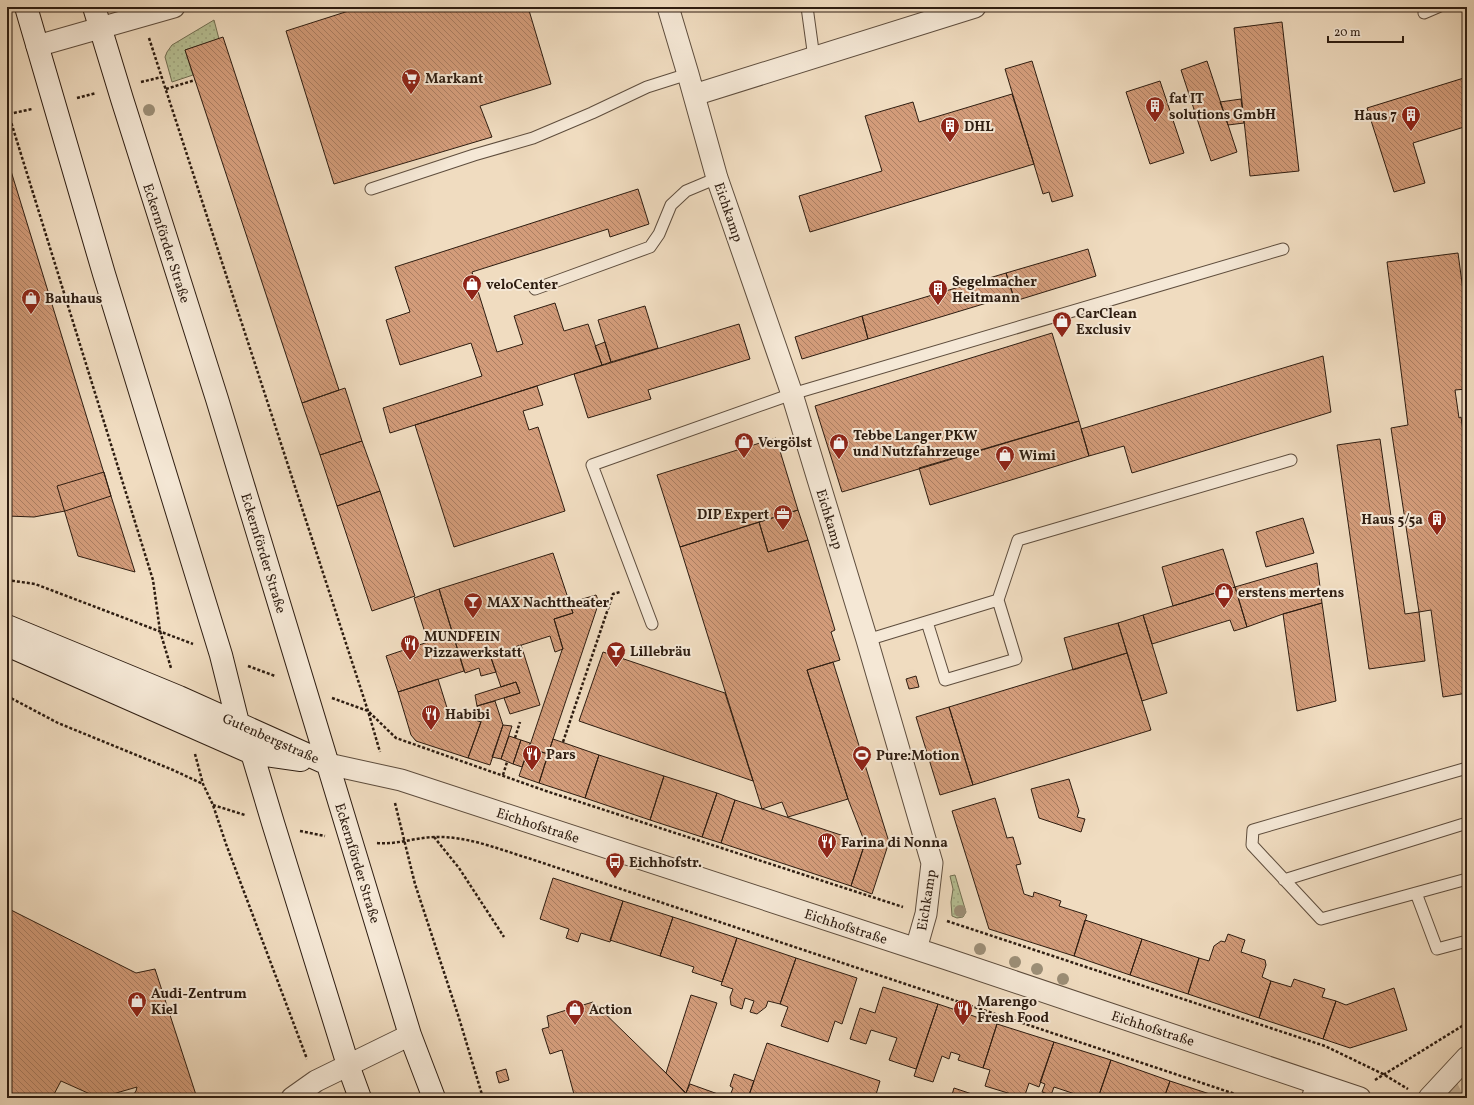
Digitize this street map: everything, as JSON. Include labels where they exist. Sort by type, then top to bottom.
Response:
[{"type":"main road","points":[[26,7],[106,282],[221,655],[238,723],[252,752],[348,1066],[360,1098]]},
{"type":"main road","name":"Eckernförder Straße","points":[[94,7],[118,88],[217,399],[410,1035],[434,1098]]},
{"type":"main road","name":"Gutenbergstraße","points":[[7,626],[179,697],[328,764]]},
{"type":"main road","name":"Gutenbergstraße","points":[[7,645],[252,752],[328,764]]},
{"type":"street","points":[[37,46],[174,7]]},
{"type":"street","name":"Eichkamp","points":[[668,7],[717,178],[792,394],[867,640],[932,863],[926,914],[916,949]]},
{"type":"street","points":[[694,95],[976,7]]},
{"type":"street","name":"Eichhofstraße","points":[[328,764],[401,780],[916,949],[1310,1090],[1357,1097]]},
{"type":"street","points":[[292,1098],[316,1081],[410,1035]]},
{"type":"street","points":[[1429,1098],[1467,1057]]},
{"type":"lane","points":[[807,7],[814,58]]},
{"type":"lane","points":[[1424,12],[1438,7]]},
{"type":"lane","points":[[371,189],[474,155],[533,138],[592,114],[647,87],[688,74]]},
{"type":"lane","points":[[536,289],[650,247],[660,234],[671,205],[686,191],[717,178]]},
{"type":"lane","points":[[652,624],[592,465],[792,394],[1283,250]]},
{"type":"lane","points":[[926,622],[945,680],[1016,659],[998,600],[1018,540],[1291,460]]},
{"type":"lane","points":[[867,640],[998,600]]},
{"type":"lane","points":[[1467,768],[1252,830],[1252,845],[1321,919],[1467,879]]},
{"type":"lane","points":[[1284,880],[1467,823]]},
{"type":"lane","points":[[1416,893],[1437,949],[1467,941]]},
{"type":"path","points":[[142,16],[368,711],[405,842],[415,884],[459,1018],[483,1098]]},
{"type":"path","points":[[9,114],[162,77]]},
{"type":"path","points":[[166,89],[195,80]]},
{"type":"path","points":[[7,109],[153,580],[160,631],[179,697]]},
{"type":"path","points":[[7,580],[35,584],[368,711],[396,738],[546,791],[926,914],[1324,1046],[1383,1074],[1409,1090]]},
{"type":"path","points":[[563,742],[613,594],[638,587]]},
{"type":"path","points":[[7,696],[58,723],[173,770],[203,784]]},
{"type":"path","points":[[515,738],[520,722]]},
{"type":"path","points":[[187,723],[203,784],[213,805],[229,852],[316,1081]]},
{"type":"path","points":[[503,775],[507,762]]},
{"type":"path","points":[[546,791],[548,786]]},
{"type":"path","points":[[213,805],[304,833],[350,840],[383,843],[405,842],[434,837],[457,837],[532,860],[1247,1098]]},
{"type":"path","points":[[434,837],[459,868],[504,937]]},
{"type":"path","points":[[1357,1097],[1383,1074],[1467,1023]]},
{"type":"green space","points":[[214,20],[219,39],[185,50],[193,75],[172,82],[165,57],[167,52],[172,45]]},
{"type":"green space","points":[[955,875],[966,912],[963,917],[957,918],[952,916],[951,902],[953,889],[950,876]]},
{"type":"building","name":"Markant","points":[[361,7],[528,7],[551,84],[480,106],[492,137],[334,184],[286,31]]},
{"type":"building","points":[[1282,22],[1299,171],[1250,176],[1234,28]]},
{"type":"building","points":[[223,37],[339,390],[302,403],[185,50]]},
{"type":"building","points":[[1032,61],[1073,196],[1052,202],[1049,192],[1043,194],[1005,69]]},
{"type":"building","points":[[1207,61],[1237,152],[1211,161],[1181,70]]},
{"type":"building","name":"Haus 7","points":[[1467,77],[1467,137],[1464,127],[1413,143],[1425,183],[1394,192],[1367,108]]},
{"type":"building","name":"fat IT solutions GmbH","points":[[1160,81],[1184,153],[1150,164],[1126,92]]},
{"type":"building","name":"DHL","points":[[1012,94],[1034,164],[810,232],[799,196],[882,171],[865,116],[913,102],[919,122]]},
{"type":"building","points":[[1241,99],[1244,123],[1228,125],[1220,102]]},
{"type":"building","name":"Bauhaus","points":[[7,158],[111,496],[65,511],[34,517],[7,516]]},
{"type":"building","points":[[638,189],[649,224],[610,237],[608,229],[472,272],[497,352],[523,344],[514,316],[555,303],[564,331],[588,324],[602,365],[390,433],[383,408],[482,376],[471,343],[400,365],[386,320],[410,312],[395,267]]},
{"type":"building","points":[[1088,249],[1096,276],[1015,301],[1006,273]]},
{"type":"building","name":"Haus 5/5a","points":[[1458,253],[1467,320],[1467,389],[1455,390],[1459,418],[1461,417],[1467,461],[1467,693],[1443,697],[1431,610],[1419,612],[1391,428],[1408,425],[1387,262]]},
{"type":"building","name":"Segelmacher Heitmann","points":[[1006,273],[1013,295],[868,339],[862,316]]},
{"type":"building","points":[[645,306],[658,348],[611,362],[598,320]]},
{"type":"building","points":[[862,316],[868,339],[802,359],[795,337]]},
{"type":"building","points":[[739,324],[750,359],[648,390],[651,399],[588,418],[574,374]]},
{"type":"building","points":[[1052,333],[1079,421],[842,492],[815,406]]},
{"type":"building","points":[[605,342],[611,362],[602,365],[595,346]]},
{"type":"building","points":[[1323,356],[1331,412],[1132,473],[1124,446],[1089,456],[1081,429]]},
{"type":"building","points":[[537,386],[543,405],[523,411],[529,430],[538,427],[565,511],[454,547],[415,425]]},
{"type":"building","points":[[345,388],[362,441],[320,455],[302,403]]},
{"type":"building","points":[[1079,421],[1089,456],[930,505],[919,468]]},
{"type":"building","points":[[776,438],[798,510],[680,547],[657,475]]},
{"type":"building","points":[[1380,439],[1405,614],[1419,612],[1425,661],[1369,669],[1337,445]]},
{"type":"building","points":[[362,441],[380,491],[337,506],[320,455]]},
{"type":"building","points":[[104,472],[135,572],[78,556],[57,486]]},
{"type":"building","points":[[380,491],[415,596],[372,611],[337,506]]},
{"type":"building","name":"DIP Expert","points":[[798,510],[808,540],[768,552],[759,522]]},
{"type":"building","points":[[1303,518],[1314,553],[1266,567],[1256,532]]},
{"type":"building","points":[[759,522],[768,552],[808,540],[835,630],[831,632],[840,660],[807,670],[848,799],[788,817],[782,802],[762,809],[680,547]]},
{"type":"building","points":[[1223,549],[1235,587],[1173,606],[1162,567]]},
{"type":"building","points":[[553,553],[573,613],[554,619],[563,649],[555,652],[550,636],[490,655],[496,672],[481,676],[479,668],[465,673],[439,589]]},
{"type":"building","points":[[1317,563],[1322,603],[1283,614],[1247,627],[1235,587]]},
{"type":"building","points":[[1235,587],[1247,627],[1234,631],[1230,620],[1152,644],[1143,615]]},
{"type":"building","points":[[439,589],[464,671],[398,692],[386,656],[428,642],[414,598]]},
{"type":"building","points":[[596,595],[599,602],[548,754],[529,748],[563,649],[554,619],[573,613],[569,603]]},
{"type":"building","points":[[1322,603],[1336,701],[1297,711],[1283,614]]},
{"type":"building","points":[[1143,615],[1167,693],[1142,701],[1118,623]]},
{"type":"building","points":[[1118,623],[1127,653],[1073,670],[1064,638]]},
{"type":"building","points":[[521,645],[540,705],[510,714],[504,698],[520,693],[516,682],[501,687],[490,655]]},
{"type":"building","points":[[603,652],[725,693],[753,781],[579,721]]},
{"type":"building","points":[[1127,653],[1151,730],[973,785],[949,707]]},
{"type":"building","points":[[833,662],[889,842],[872,894],[851,886],[865,843],[848,799],[807,670]]},
{"type":"building","points":[[916,676],[919,687],[909,689],[906,679]]},
{"type":"building","points":[[438,679],[448,711],[481,722],[468,758],[416,741],[411,735],[398,692]]},
{"type":"building","points":[[516,682],[520,693],[477,706],[475,695]]},
{"type":"building","points":[[495,701],[503,725],[490,765],[468,758],[484,713],[479,712],[477,706]]},
{"type":"building","points":[[949,707],[973,785],[940,795],[916,717]]},
{"type":"building","points":[[503,725],[512,726],[501,759],[492,757]]},
{"type":"building","points":[[509,736],[521,740],[513,764],[501,759]]},
{"type":"building","points":[[553,739],[599,755],[585,798],[539,783]]},
{"type":"building","points":[[521,740],[530,743],[522,767],[513,764]]},
{"type":"building","points":[[529,748],[548,754],[539,783],[519,776]]},
{"type":"building","points":[[599,755],[664,776],[650,820],[585,798]]},
{"type":"building","points":[[664,776],[717,793],[702,837],[650,820]]},
{"type":"building","points":[[1069,779],[1079,811],[1077,817],[1085,819],[1081,832],[1039,818],[1031,789]]},
{"type":"building","points":[[717,793],[735,800],[721,843],[702,837]]},
{"type":"building","points":[[995,798],[1007,838],[1013,837],[1021,864],[1016,865],[1024,894],[1033,897],[1034,892],[1061,901],[1059,906],[1087,915],[1074,956],[989,929],[952,811]]},
{"type":"building","points":[[735,800],[865,843],[851,886],[721,843]]},
{"type":"building","points":[[553,878],[623,901],[610,942],[581,933],[578,942],[566,938],[569,929],[540,919]]},
{"type":"building","points":[[623,901],[673,917],[660,956],[610,940]]},
{"type":"building","points":[[7,908],[136,973],[155,969],[197,1098],[131,1098],[137,1087],[99,1098],[61,1081],[52,1098],[7,1098]]},
{"type":"building","points":[[673,917],[737,938],[722,982],[692,972],[694,967],[660,956]]},
{"type":"building","points":[[1085,920],[1142,939],[1130,975],[1074,956]]},
{"type":"building","points":[[1228,934],[1245,940],[1241,952],[1265,960],[1266,965],[1262,977],[1271,981],[1259,1018],[1188,994],[1199,958],[1209,961],[1214,946],[1221,941],[1225,942]]},
{"type":"building","points":[[737,938],[796,958],[780,1004],[768,1001],[766,1007],[757,1014],[750,1012],[754,1001],[745,998],[742,1009],[731,1005],[730,997],[733,989],[721,985]]},
{"type":"building","points":[[1142,939],[1199,958],[1188,994],[1130,975]]},
{"type":"building","points":[[796,958],[857,978],[842,1024],[835,1021],[828,1042],[781,1026],[788,1007],[780,1004]]},
{"type":"building","points":[[1294,979],[1325,989],[1322,997],[1336,1001],[1323,1039],[1259,1018],[1271,981],[1291,987]]},
{"type":"building","points":[[883,987],[938,1004],[916,1069],[889,1060],[897,1038],[871,1030],[866,1044],[850,1039],[860,1008],[875,1013]]},
{"type":"building","points":[[1394,988],[1407,1030],[1350,1048],[1323,1039],[1336,1001],[1346,1005]]},
{"type":"building","points":[[691,995],[717,1003],[686,1093],[666,1073]]},
{"type":"building","points":[[593,1002],[690,1098],[575,1098],[562,1050],[550,1054],[542,1029],[549,1027],[547,1016]]},
{"type":"building","points":[[938,1004],[997,1024],[983,1068],[958,1060],[960,1055],[951,1052],[949,1059],[942,1056],[933,1082],[914,1076]]},
{"type":"building","points":[[997,1024],[1054,1042],[1039,1087],[1029,1083],[1024,1098],[985,1086],[990,1070],[983,1068]]},
{"type":"building","points":[[1054,1042],[1111,1060],[1098,1098],[1080,1098],[1081,1096],[1054,1087],[1051,1095],[1042,1092],[1045,1084],[1040,1082]]},
{"type":"building","points":[[767,1043],[880,1081],[875,1098],[748,1098]]},
{"type":"building","points":[[1111,1060],[1170,1081],[1164,1098],[1098,1098]]},
{"type":"building","points":[[506,1069],[509,1080],[499,1083],[496,1072]]},
{"type":"building","points":[[734,1074],[754,1081],[748,1098],[729,1098],[733,1088],[730,1086]]},
{"type":"building","points":[[1170,1081],[1222,1098],[1164,1098]]},
{"type":"building","points":[[690,1084],[729,1098],[690,1098],[686,1093]]},
{"type":"building","points":[[954,1088],[975,1095],[974,1098],[951,1098]]},
{"type":"tunnel","points":[[1440,1098],[1467,1085]]},
{"type":"place","name":"Markant","points":[[411,95]]},
{"type":"place","name":"fat IT solutions GmbH","points":[[1155,123]]},
{"type":"place","name":"Haus 7","points":[[1411,132]]},
{"type":"place","name":"DHL","points":[[950,143]]},
{"type":"place","name":"veloCenter","points":[[472,301]]},
{"type":"place","name":"Segelmacher Heitmann","points":[[938,306]]},
{"type":"place","name":"Bauhaus","points":[[31,315]]},
{"type":"place","name":"CarClean Exclusiv","points":[[1062,338]]},
{"type":"place","name":"Vergölst","points":[[744,459]]},
{"type":"place","name":"Tebbe Langer PKW und Nutzfahrzeuge","points":[[839,460]]},
{"type":"place","name":"Wimi","points":[[1005,472]]},
{"type":"place","name":"DIP Expert","points":[[783,531]]},
{"type":"place","name":"Haus 5/5a","points":[[1437,536]]},
{"type":"place","name":"erstens mertens","points":[[1224,609]]},
{"type":"place","name":"MAX Nachttheater","points":[[473,619]]},
{"type":"place","name":"MUNDFEIN Pizzawerkstatt","points":[[410,661]]},
{"type":"place","name":"Lillebräu","points":[[616,668]]},
{"type":"place","name":"Habibi","points":[[431,731]]},
{"type":"place","name":"Pars","points":[[532,771]]},
{"type":"place","name":"Pure:Motion","points":[[862,772]]},
{"type":"place","name":"Farina di Nonna","points":[[827,859]]},
{"type":"place","name":"Eichhofstr.","points":[[615,879]]},
{"type":"place","name":"Audi-Zentrum Kiel","points":[[137,1018]]},
{"type":"place","name":"Action","points":[[575,1026]]},
{"type":"place","name":"Marengo Fresh Food","points":[[963,1026]]}]
